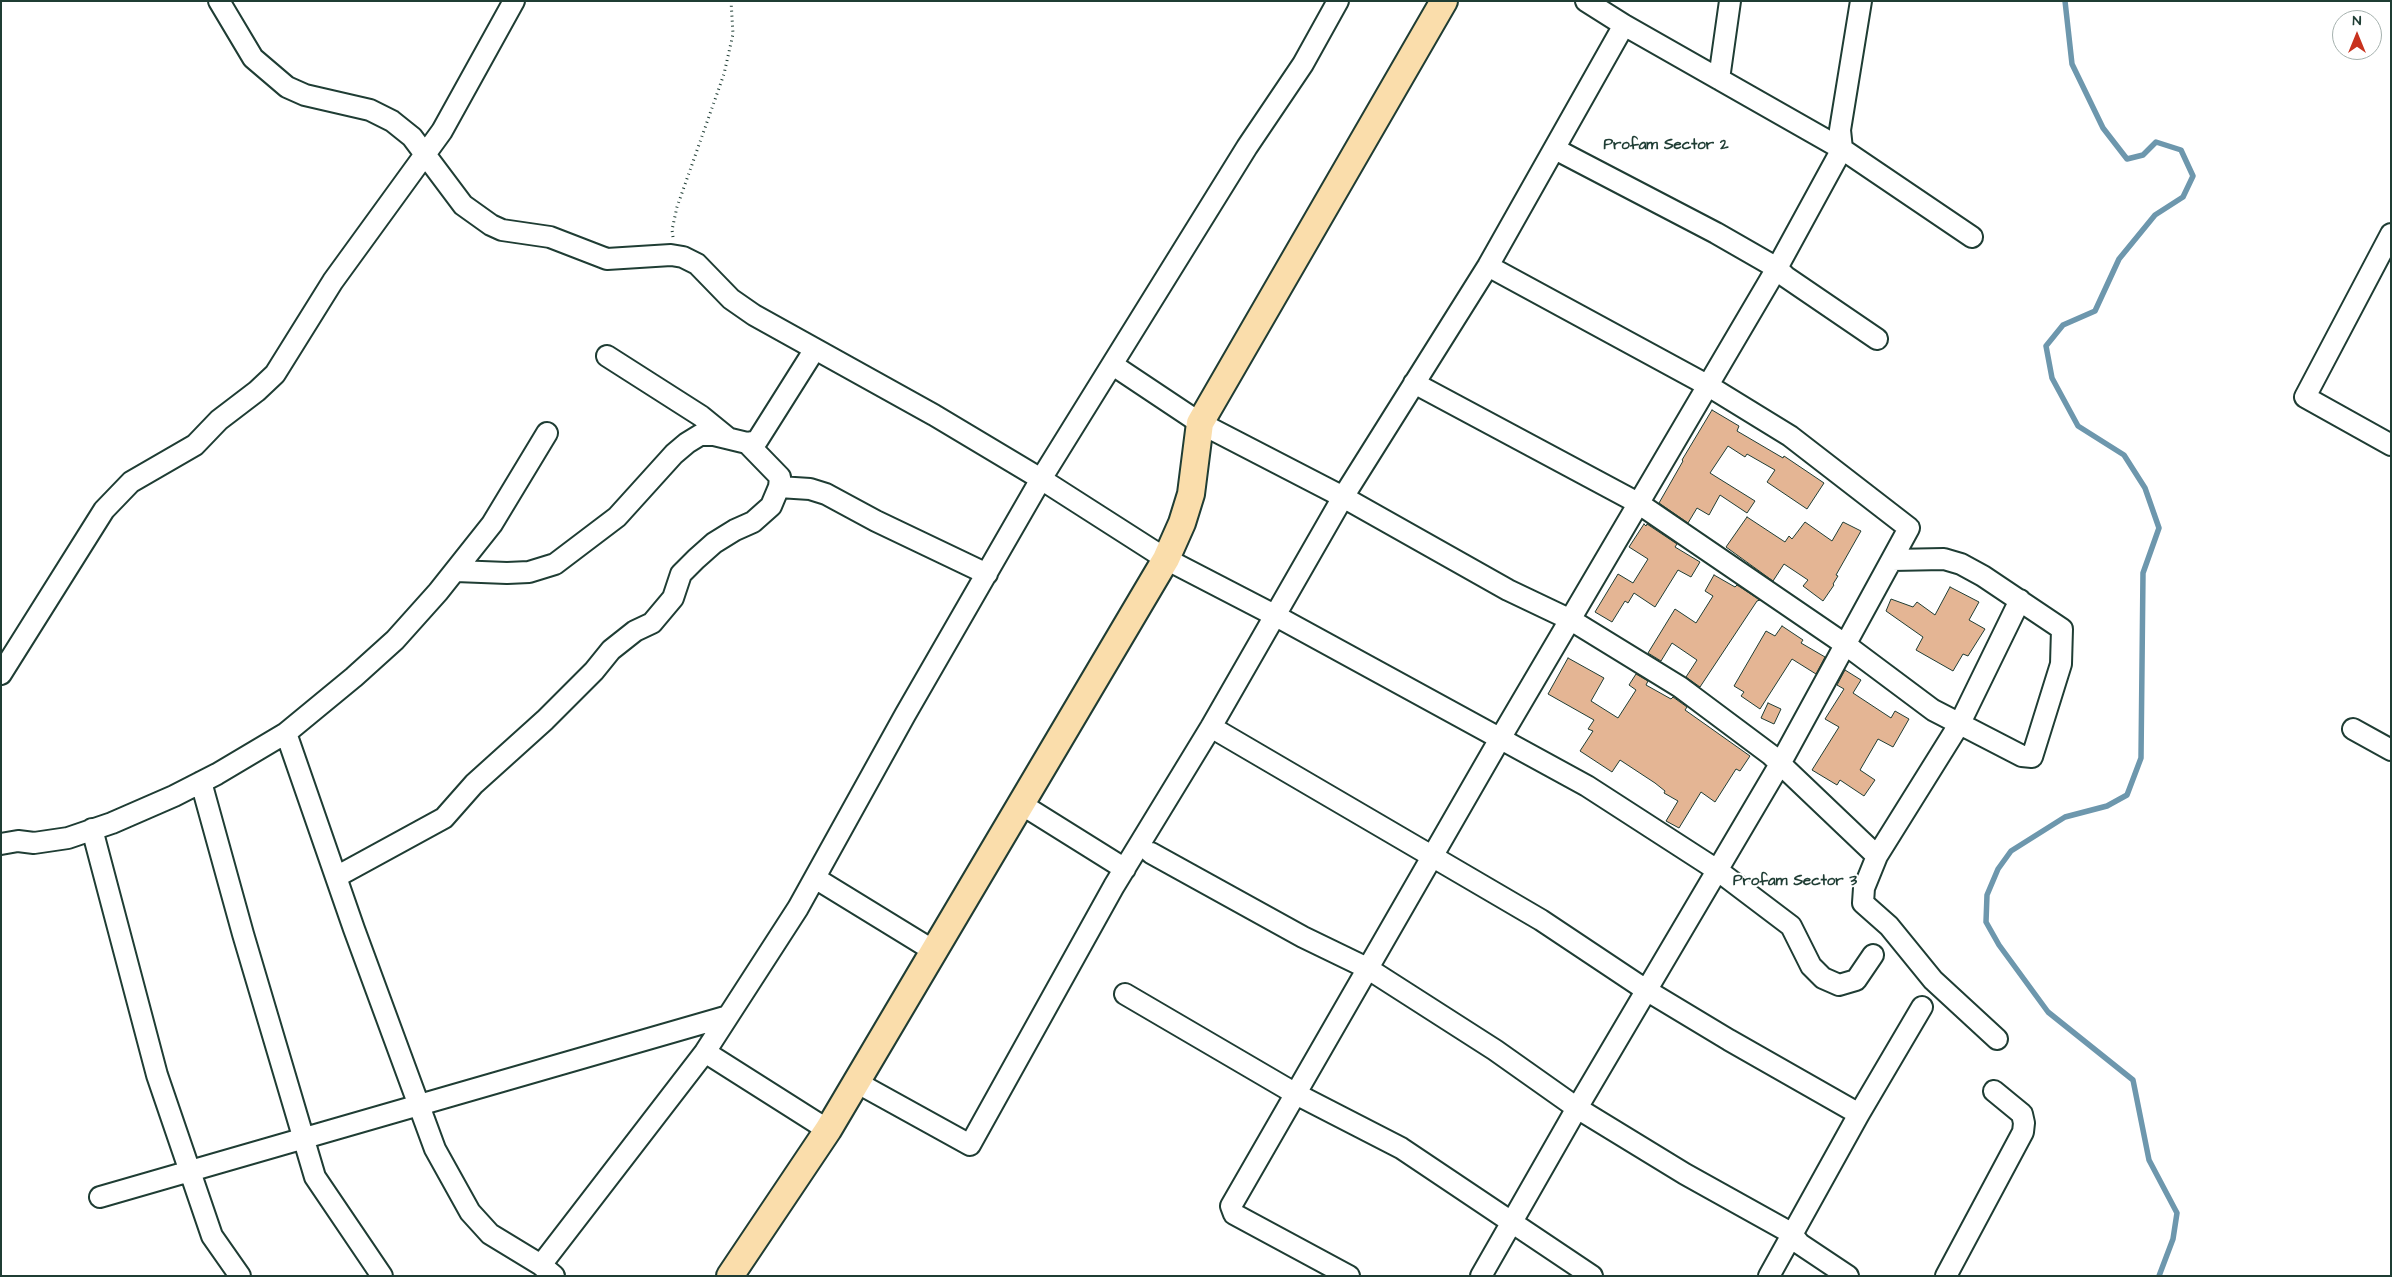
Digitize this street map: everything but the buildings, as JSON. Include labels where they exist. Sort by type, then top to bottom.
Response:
[{"type":"main road","points":[[730,1276],[828,1130],[1166,560],[1182,523],[1191,494],[1200,423],[1444,1]]},
{"type":"street","points":[[219,1],[253,58],[287,87],[305,95],[370,110],[392,121],[412,136],[463,205],[476,216],[502,230],[550,237],[607,258],[671,255],[683,257],[697,264],[731,299],[754,315],[934,415],[1041,479],[1166,560],[1276,616],[1588,786],[1717,870],[1791,926],[1810,966],[1823,978],[1839,985],[1856,980],[1873,955]]},
{"type":"street","points":[[1,674],[104,510],[131,482],[195,445],[220,420],[257,391],[274,374],[333,281],[442,131],[514,1]]},
{"type":"street","points":[[286,733],[435,1149],[470,1212],[490,1234],[547,1270],[705,1052],[798,908],[905,715],[1041,479],[1247,147],[1303,64],[1338,1]]},
{"type":"street","points":[[1719,79],[1730,1]]},
{"type":"street","points":[[1349,1276],[1234,1214],[1231,1206],[1501,737],[1777,268],[1842,149],[1840,130],[1861,1]]},
{"type":"street","points":[[1598,5],[1624,25],[1842,149],[1972,236]]},
{"type":"street","points":[[856,1082],[970,1145],[1125,869],[1211,727],[1343,497],[1488,266],[1624,25]]},
{"type":"street","points":[[1555,149],[1716,232],[1777,268],[1786,277],[1878,339]]},
{"type":"street","points":[[2391,234],[2305,397],[2391,445]]},
{"type":"street","points":[[1481,1276],[1577,1108],[1780,764],[1909,528],[1790,436],[1707,385],[1488,266]]},
{"type":"street","points":[[456,571],[482,574],[529,572],[555,564],[618,517],[674,454],[700,435],[728,438],[747,443],[757,441],[814,349]]},
{"type":"street","points":[[607,356],[701,416],[728,438]]},
{"type":"street","points":[[1113,365],[1200,423],[1343,497],[1508,590],[1571,620],[1680,687],[1757,743],[1877,856]]},
{"type":"street","points":[[1414,383],[1638,502],[1846,645],[1932,710],[2022,756],[2032,757],[2061,664],[2062,629],[1983,576],[1961,564],[1944,559],[1892,560]]},
{"type":"street","points":[[1,844],[18,841],[49,842],[92,830],[174,796],[286,733],[354,678],[395,640],[456,571],[492,524],[547,434]]},
{"type":"street","points":[[336,876],[444,818],[474,784],[544,720],[594,671],[612,650],[634,631],[652,623],[673,598],[681,574],[714,543],[753,522],[771,506],[779,487],[780,477],[747,443]]},
{"type":"street","points":[[779,487],[810,489],[826,494],[876,521],[987,574]]},
{"type":"street","points":[[1997,1039],[1932,980],[1890,926],[1864,903],[1864,888],[1877,856],[1960,723],[2020,600]]},
{"type":"street","points":[[1211,727],[1433,855],[1541,920],[1646,990],[1859,1114]]},
{"type":"street","points":[[2353,728],[2391,750]]},
{"type":"street","points":[[201,782],[242,934],[316,1177],[382,1276]]},
{"type":"street","points":[[1021,804],[1125,869]]},
{"type":"street","points":[[92,830],[157,1075],[212,1236],[240,1276]]},
{"type":"street","points":[[1151,853],[1302,937],[1367,968],[1495,1050],[1577,1108],[1685,1174],[1791,1233],[1800,1244],[1848,1276]]},
{"type":"street","points":[[815,878],[934,951]]},
{"type":"street","points":[[1125,994],[1296,1094],[1401,1148],[1592,1276]]},
{"type":"street","points":[[1769,1276],[1791,1233],[1922,1007]]},
{"type":"street","points":[[100,1197],[728,1016]]},
{"type":"street","points":[[705,1052],[828,1130]]},
{"type":"street","points":[[1946,1276],[2022,1132],[2024,1123],[2022,1114],[1994,1091]]},
{"type":"path","points":[[683,257],[675,246],[672,230],[677,207],[724,74],[733,34],[731,1]]},
{"type":"waterway","points":[[2065,1],[2072,64],[2103,128],[2127,159],[2143,155],[2156,142],[2181,150],[2193,176],[2183,197],[2155,215],[2119,259],[2095,311],[2063,325],[2046,346],[2052,378],[2078,426],[2124,455],[2145,488],[2159,528],[2143,573],[2141,758],[2127,795],[2107,806],[2065,817],[2011,851],[1998,869],[1987,895],[1986,922],[1999,945],[2048,1012],[2133,1080],[2149,1160],[2177,1213],[2173,1239],[2159,1276]]},
{"type":"district","name":"Profam Sector 2","points":[[1666,146]]},
{"type":"district","name":"Profam Sector 3","points":[[1795,882]]}]
